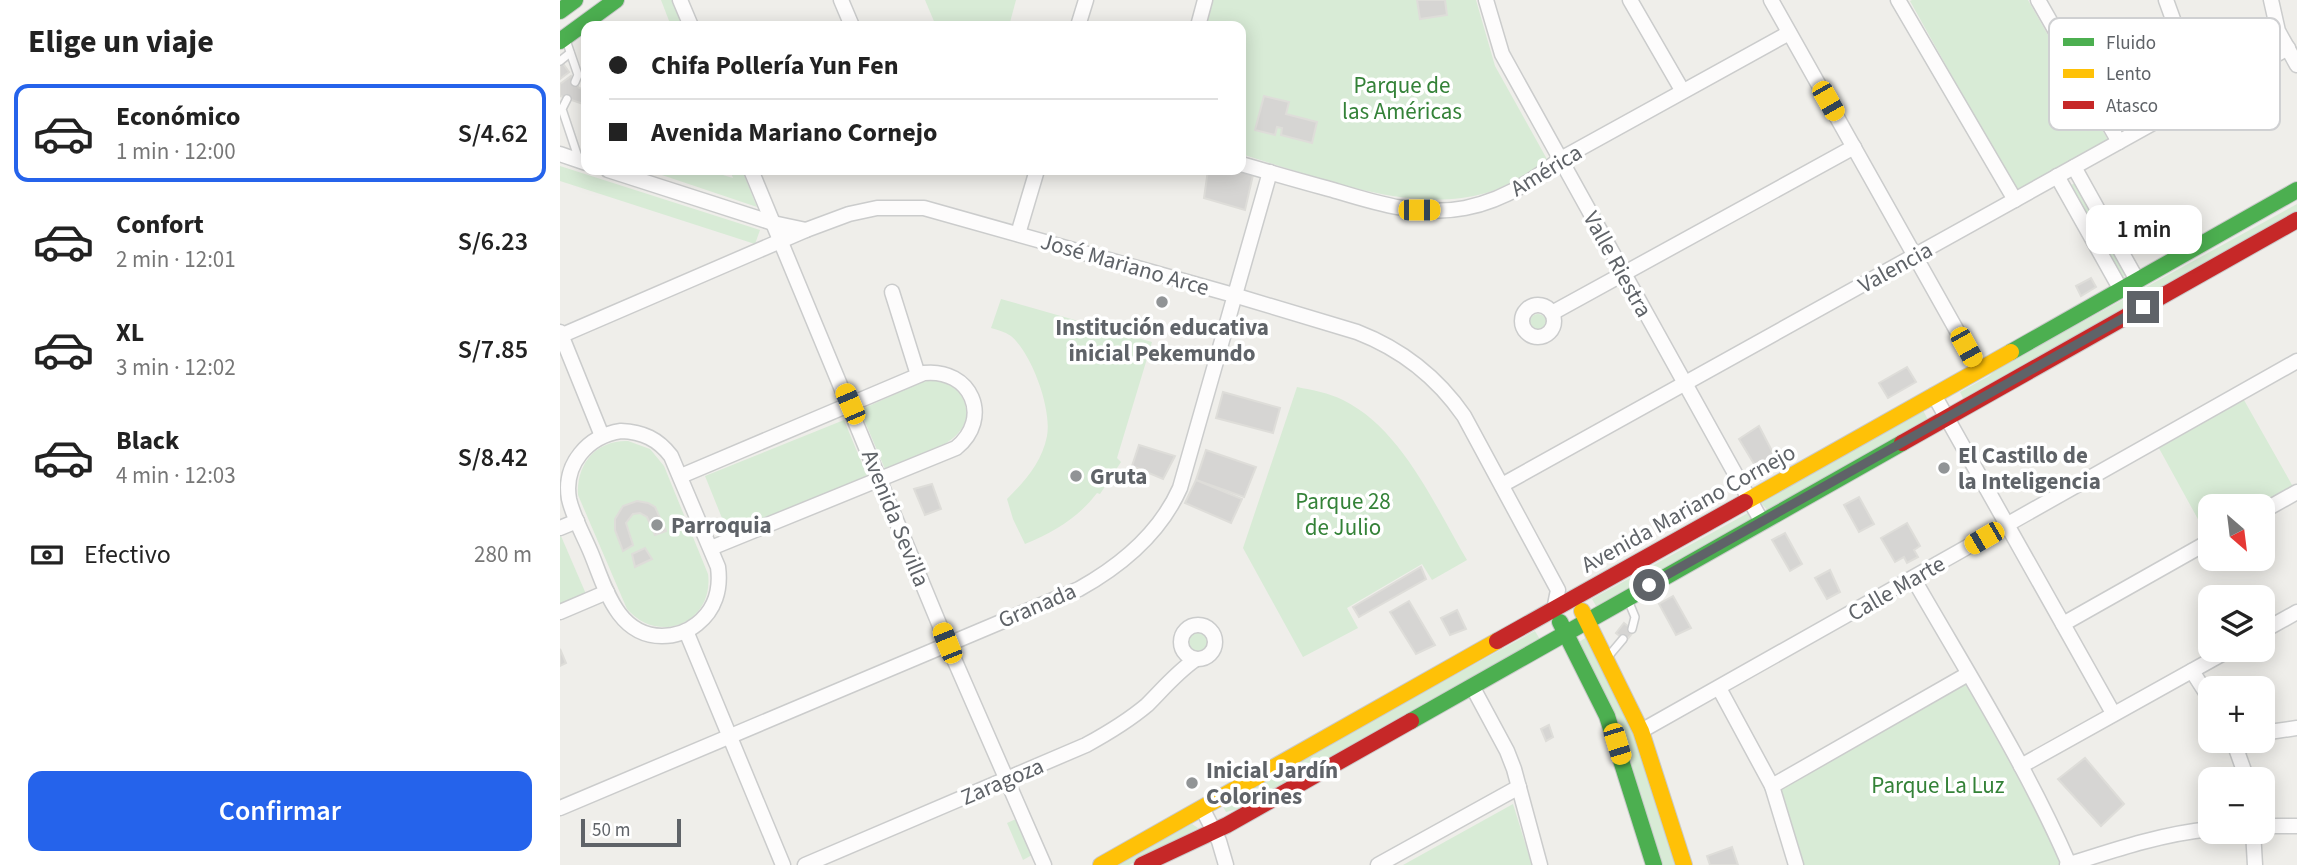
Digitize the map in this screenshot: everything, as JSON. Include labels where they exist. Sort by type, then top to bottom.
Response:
[{"type":"main road","points":[[560,11],[575,0]]},
{"type":"main road","points":[[592,21],[616,0]]},
{"type":"main road","points":[[565,44],[581,30]]},
{"type":"main road","name":"Avenida Mariano Cornejo","points":[[1101,865],[2297,190]]},
{"type":"main road","name":"Avenida Mariano Cornejo","points":[[1142,865],[1214,831],[2297,220]]},
{"type":"main road","points":[[1575,598],[1642,732],[1684,865]]},
{"type":"main road","points":[[1553,610],[1607,716],[1654,865]]},
{"type":"street","points":[[680,0],[689,21]]},
{"type":"street","points":[[841,0],[850,21]]},
{"type":"street","points":[[1080,21],[1086,0]]},
{"type":"street","points":[[1199,21],[1205,0]]},
{"type":"street","name":"Valle Riestra","points":[[1486,0],[1502,54],[1762,522]]},
{"type":"street","points":[[1630,0],[1682,90]]},
{"type":"street","points":[[1771,0],[1979,370]]},
{"type":"street","points":[[1898,0],[2015,200]]},
{"type":"street","points":[[2038,0],[2049,19]]},
{"type":"street","points":[[2166,0],[2173,18]]},
{"type":"street","points":[[2271,0],[2275,18]]},
{"type":"street","name":"América","points":[[1246,165],[1396,208],[1464,208],[1508,194],[1531,183],[1559,160],[1789,33]]},
{"type":"street","points":[[2280,34],[2297,65]]},
{"type":"street","name":"Valencia","points":[[2280,52],[2288,48]]},
{"type":"street","points":[[2112,130],[2119,142]]},
{"type":"street","name":"Valencia","points":[[1502,485],[2141,130]]},
{"type":"street","points":[[1552,313],[1854,147]]},
{"type":"street","points":[[560,153],[581,161]]},
{"type":"street","points":[[2074,167],[2137,281]]},
{"type":"street","name":"Granada","points":[[560,808],[1090,583],[1116,566],[1160,522],[1172,507],[1180,488],[1237,296],[1270,172]]},
{"type":"street","points":[[624,175],[773,223],[806,230]]},
{"type":"street","name":"Avenida Sevilla","points":[[753,175],[947,643],[1044,865]]},
{"type":"street","points":[[1018,234],[1036,175]]},
{"type":"street","points":[[2057,176],[2121,290]]},
{"type":"street","name":"José Mariano Arce","points":[[560,335],[849,214],[877,208],[924,208],[1365,335],[1416,364],[1452,398],[1558,590]]},
{"type":"street","points":[[892,292],[918,375]]},
{"type":"street","points":[[560,335],[602,436]]},
{"type":"street","name":"Calle Marte","points":[[1642,732],[2297,361]]},
{"type":"street","points":[[681,476],[918,375],[938,372],[951,376],[962,383],[973,400],[973,426],[967,438],[956,448],[711,548]]},
{"type":"street","points":[[1934,395],[2113,713]]},
{"type":"street","points":[[630,432],[650,437],[671,456],[681,476],[711,548],[719,577],[717,596],[708,613],[686,631],[657,636],[638,630],[622,619],[607,592],[569,500],[571,471],[579,454],[602,436],[630,432]]},
{"type":"street","points":[[2275,504],[2297,492]]},
{"type":"street","points":[[560,528],[577,521]]},
{"type":"street","points":[[2063,624],[2198,548]]},
{"type":"street","points":[[1913,578],[2021,766],[2051,823],[2068,865],[2127,845],[2198,830]]},
{"type":"street","points":[[1553,610],[1558,590],[1575,598]]},
{"type":"street","points":[[560,612],[607,592]]},
{"type":"street","points":[[2275,624],[2297,612]]},
{"type":"street","points":[[686,631],[783,865]]},
{"type":"street","name":"Zaragoza","points":[[806,865],[1109,733],[1147,704],[1190,656]]},
{"type":"street","points":[[2021,766],[2208,662]]},
{"type":"street","points":[[2192,671],[2198,680]]},
{"type":"street","points":[[1772,786],[1968,674]]},
{"type":"street","points":[[1472,686],[1507,751],[1540,865]]},
{"type":"street","points":[[1719,688],[1772,786],[1796,865]]},
{"type":"street","points":[[2275,733],[2297,728]]},
{"type":"street","points":[[1378,865],[1519,787]]},
{"type":"street","points":[[1202,808],[1214,831],[1226,865]]},
{"type":"street","points":[[2275,826],[2297,826]]},
{"type":"street","points":[[2254,844],[2255,865]]},
{"type":"lane","points":[[560,61],[565,44]]},
{"type":"lane","points":[[565,44],[578,75],[575,82]]},
{"type":"lane","points":[[567,99],[561,109],[581,157]]},
{"type":"lane","points":[[1627,598],[1635,617],[1632,629]]},
{"type":"lane","points":[[1607,658],[1623,639]]},
{"type":"green space","points":[[661,0],[673,0],[682,21],[669,21]]},
{"type":"green space","points":[[925,0],[1016,0],[1010,21],[934,21]]},
{"type":"green space","name":"Parque de las Américas","points":[[1211,0],[1476,0],[1495,66],[1548,161],[1510,183],[1486,193],[1456,199],[1426,199],[1362,190],[1246,156],[1246,21],[1205,21]]},
{"type":"green space","points":[[2028,0],[2049,37],[2049,130],[2102,130],[2108,140],[2016,191],[1910,1]]},
{"type":"green space","points":[[560,166],[581,175],[760,230],[755,244],[560,181]]},
{"type":"green space","points":[[662,175],[723,175],[733,178],[732,175],[744,175],[757,207]]},
{"type":"green space","points":[[2080,181],[2129,274],[2123,277],[2118,274],[2071,191],[2071,185]]},
{"type":"green space","points":[[2297,204],[2297,217],[1967,406],[1960,392],[1995,370]]},
{"type":"green space","points":[[1001,299],[1152,342],[1117,458],[1121,462],[1100,494],[1097,493],[1074,517],[1025,544],[1007,499],[1037,463],[1045,445],[1048,425],[1039,383],[1026,355],[1011,336],[991,328]]},
{"type":"green space","points":[[1538,314],[1546,322],[1538,330],[1530,322]]},
{"type":"green space","points":[[933,380],[952,386],[962,396],[966,416],[962,428],[941,447],[885,469],[860,410],[922,382]]},
{"type":"green space","name":"Parque 28 de Julio","points":[[1297,387],[1343,400],[1364,413],[1383,430],[1415,471],[1467,560],[1432,580],[1422,564],[1347,608],[1358,628],[1303,657],[1243,548]]},
{"type":"green space","points":[[2240,393],[2296,492],[2275,501],[2275,494],[2198,494],[2198,519],[2155,441]]},
{"type":"green space","points":[[1923,410],[1930,424],[1771,514],[1760,502]]},
{"type":"green space","points":[[844,420],[868,478],[728,533],[705,476]]},
{"type":"green space","points":[[628,441],[650,449],[664,466],[708,574],[708,591],[702,605],[693,616],[668,627],[654,626],[640,620],[627,609],[578,495],[581,473],[591,456],[607,445]]},
{"type":"green space","points":[[1748,513],[1754,524],[1599,611],[1592,599]]},
{"type":"green space","points":[[560,537],[586,594],[560,605]]},
{"type":"green space","points":[[1198,631],[1206,634],[1209,642],[1206,650],[1198,653],[1190,650],[1187,642],[1190,634]]},
{"type":"green space","points":[[1535,631],[1542,643],[1242,808],[1226,812],[1221,803]]},
{"type":"green space","points":[[1587,637],[1634,733],[1675,865],[1660,865],[1574,645]]},
{"type":"green space","name":"Parque La Luz","points":[[1968,674],[2067,865],[1796,865],[1772,786]]},
{"type":"green space","points":[[1513,804],[1532,865],[1403,865]]},
{"type":"green space","points":[[1016,819],[1032,855],[1023,860],[1007,823]]},
{"type":"green space","points":[[1192,824],[1198,828],[1129,865],[1115,865]]},
{"type":"building","points":[[1417,0],[1445,0],[1447,15],[1420,19]]},
{"type":"building","points":[[562,62],[569,72],[560,79],[560,64]]},
{"type":"building","points":[[571,76],[581,89],[581,103],[560,96],[560,84]]},
{"type":"building","points":[[1264,96],[1289,102],[1286,114],[1317,122],[1312,143],[1281,135],[1282,128],[1277,127],[1275,135],[1255,130]]},
{"type":"building","points":[[1207,175],[1253,175],[1245,210],[1204,198]]},
{"type":"building","points":[[2091,278],[2096,287],[2081,296],[2076,286]]},
{"type":"building","points":[[1907,367],[1916,382],[1888,398],[1879,383]]},
{"type":"building","points":[[1223,392],[1280,408],[1273,433],[1216,418]]},
{"type":"building","points":[[1759,426],[1774,455],[1756,467],[1739,439]]},
{"type":"building","points":[[1139,445],[1175,456],[1163,479],[1132,466]]},
{"type":"building","points":[[1206,450],[1256,467],[1244,497],[1196,480]]},
{"type":"building","points":[[1196,480],[1242,499],[1231,523],[1185,503]]},
{"type":"building","points":[[932,484],[941,509],[925,515],[914,489]]},
{"type":"building","points":[[1859,497],[1874,524],[1859,532],[1844,505]]},
{"type":"building","name":"Parroquia","points":[[637,501],[655,507],[666,531],[655,535],[647,517],[640,513],[633,514],[626,523],[633,545],[623,551],[615,530],[615,519],[623,506]]},
{"type":"building","points":[[1907,523],[1920,546],[1914,550],[1918,557],[1907,563],[1904,557],[1895,562],[1881,538]]},
{"type":"building","points":[[1785,533],[1802,564],[1790,571],[1772,540]]},
{"type":"building","points":[[645,548],[652,559],[635,567],[632,554]]},
{"type":"building","points":[[1421,567],[1426,579],[1359,617],[1353,607]]},
{"type":"building","points":[[1830,570],[1840,592],[1827,599],[1815,578]]},
{"type":"building","points":[[1673,596],[1691,628],[1676,635],[1659,604]]},
{"type":"building","points":[[1409,601],[1435,645],[1416,654],[1390,612]]},
{"type":"building","points":[[1457,610],[1466,629],[1450,635],[1441,618]]},
{"type":"building","points":[[1624,623],[1634,631],[1626,641],[1616,633]]},
{"type":"building","points":[[560,649],[566,663],[560,666]]},
{"type":"building","points":[[1549,725],[1553,737],[1546,741],[1541,729]]},
{"type":"building","points":[[2085,758],[2124,804],[2101,826],[2058,779]]},
{"type":"building","points":[[1732,847],[1738,865],[1710,865],[1707,856]]},
{"type":"traffic: fast","points":[[560,11],[575,0]]},
{"type":"traffic: fast","points":[[587,21],[616,0]]},
{"type":"traffic: fast","points":[[560,41],[581,26]]},
{"type":"traffic: fast","points":[[2011,352],[2297,190]]},
{"type":"traffic: fast","points":[[1411,721],[1902,443]]},
{"type":"traffic: fast","points":[[1560,622],[1607,716],[1654,865]]},
{"type":"traffic: slow","points":[[1745,502],[2011,352]]},
{"type":"traffic: slow","points":[[1582,611],[1641,731],[1684,865]]},
{"type":"traffic: slow","points":[[1101,865],[1497,641]]},
{"type":"traffic: jam","points":[[1902,443],[2297,220]]},
{"type":"traffic: jam","points":[[1497,641],[1745,502]]},
{"type":"traffic: jam","points":[[1142,865],[1227,825],[1411,721]]},
{"type":"place","name":"Institución educativa inicial Pekemundo","points":[[1162,302]]},
{"type":"place","name":"El Castillo de la Inteligencia","points":[[1944,468]]},
{"type":"place","name":"Gruta","points":[[1076,476]]},
{"type":"place","name":"Parroquia","points":[[657,525]]},
{"type":"place","name":"Inicial Jardín Colorines","points":[[1192,783]]},
{"type":"route","points":[[1649,585],[2143,307]]}]
